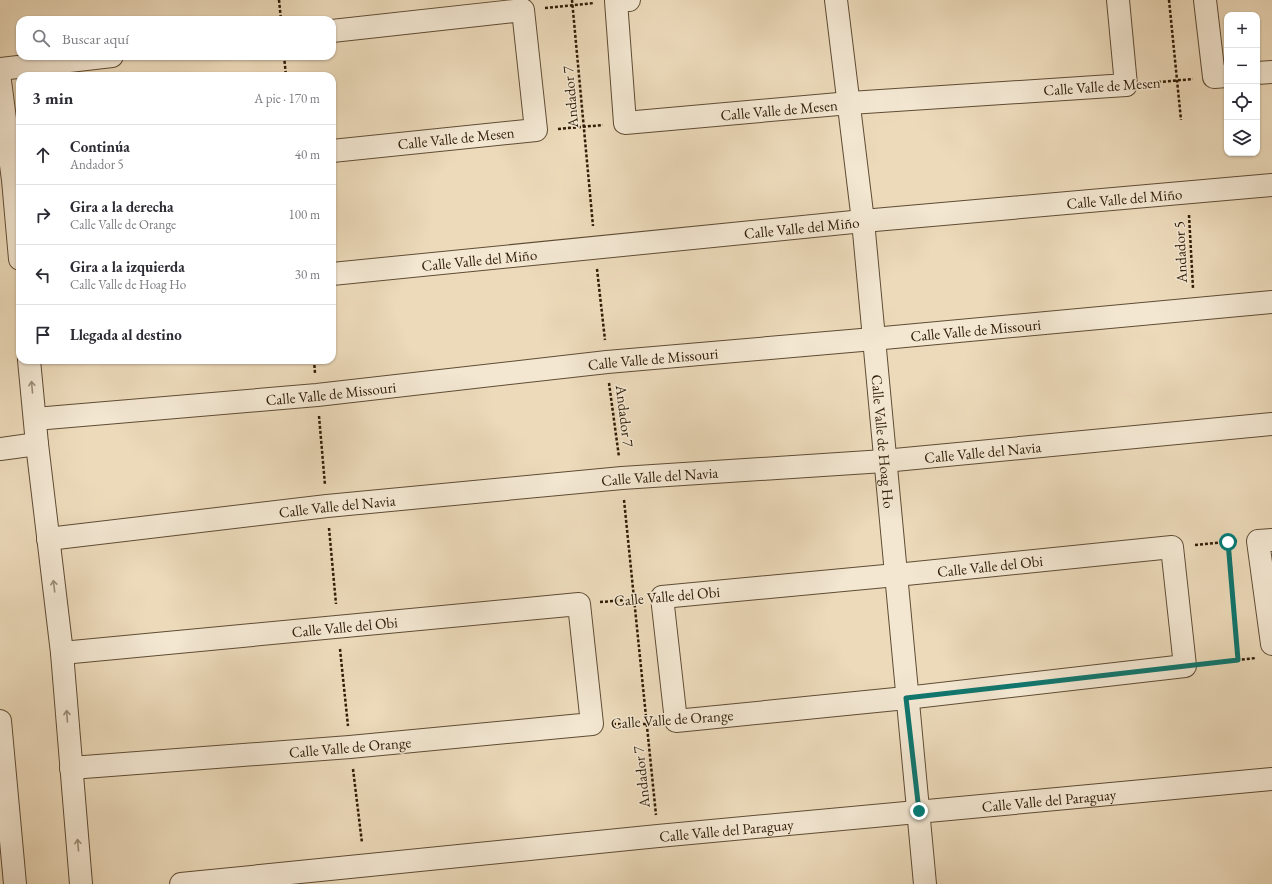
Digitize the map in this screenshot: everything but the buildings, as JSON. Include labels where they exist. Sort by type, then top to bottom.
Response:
[{"type":"street","name":"Calle Valle de Hoag Ho","points":[[836,0],[850,103],[863,222],[906,698],[919,811],[925,884]]},
{"type":"street","points":[[1118,0],[1126,84]]},
{"type":"street","points":[[1205,0],[1220,76]]},
{"type":"street","points":[[622,1],[625,123]]},
{"type":"street","points":[[336,31],[523,10],[536,130]]},
{"type":"street","points":[[0,69],[78,60]]},
{"type":"street","points":[[1260,73],[1272,72]]},
{"type":"street","points":[[0,82],[16,180]]},
{"type":"street","name":"Calle Valle de Mesen","points":[[625,123],[850,103],[1126,84]]},
{"type":"street","name":"Calle Valle de Mesen","points":[[336,151],[536,130]]},
{"type":"street","name":"Calle Valle del Miño","points":[[336,274],[863,222],[1272,185]]},
{"type":"street","name":"Calle Valle de Missouri","points":[[35,419],[317,395],[607,362],[1272,302]]},
{"type":"street","points":[[29,364],[37,444],[62,653],[81,884]]},
{"type":"street","name":"Calle Valle del Navia","points":[[48,539],[327,506],[622,478],[884,461],[1272,424]]},
{"type":"street","points":[[0,449],[37,444]]},
{"type":"street","points":[[1265,540],[1265,651]]},
{"type":"street","points":[[1172,547],[1185,666]]},
{"type":"street","name":"Calle Valle del Obi","points":[[662,597],[896,576],[1172,547]]},
{"type":"street","points":[[662,597],[676,721]]},
{"type":"street","points":[[579,604],[592,724]]},
{"type":"street","name":"Calle Valle del Obi","points":[[62,653],[579,604]]},
{"type":"street","name":"Calle Valle de Orange","points":[[676,721],[906,698],[1185,666]]},
{"type":"street","points":[[0,720],[2,761],[15,884]]},
{"type":"street","name":"Calle Valle de Orange","points":[[71,768],[350,747],[592,724]]},
{"type":"street","name":"Calle Valle del Paraguay","points":[[181,884],[658,836],[1272,779]]},
{"type":"path","points":[[279,0],[281,16]]},
{"type":"path","name":"Andador 7","points":[[572,0],[595,248],[607,362],[622,478],[658,836]]},
{"type":"path","points":[[1169,0],[1181,120]]},
{"type":"path","points":[[523,10],[622,1]]},
{"type":"path","points":[[284,60],[286,72]]},
{"type":"path","name":"Calle Valle de Mesen","points":[[1126,84],[1177,81],[1220,76]]},
{"type":"path","name":"Calle Valle de Mesen","points":[[536,130],[625,123]]},
{"type":"path","name":"Andador 5","points":[[1188,192],[1194,310]]},
{"type":"path","points":[[1172,547],[1265,540]]},
{"type":"path","points":[[1228,542],[1238,660]]},
{"type":"path","name":"Calle Valle del Obi","points":[[579,604],[662,597]]},
{"type":"path","points":[[1185,666],[1238,660],[1265,651]]},
{"type":"path","name":"Calle Valle de Orange","points":[[592,724],[647,724],[676,721]]},
{"type":"route","points":[[919,811],[906,698],[1238,660],[1228,542]]}]
